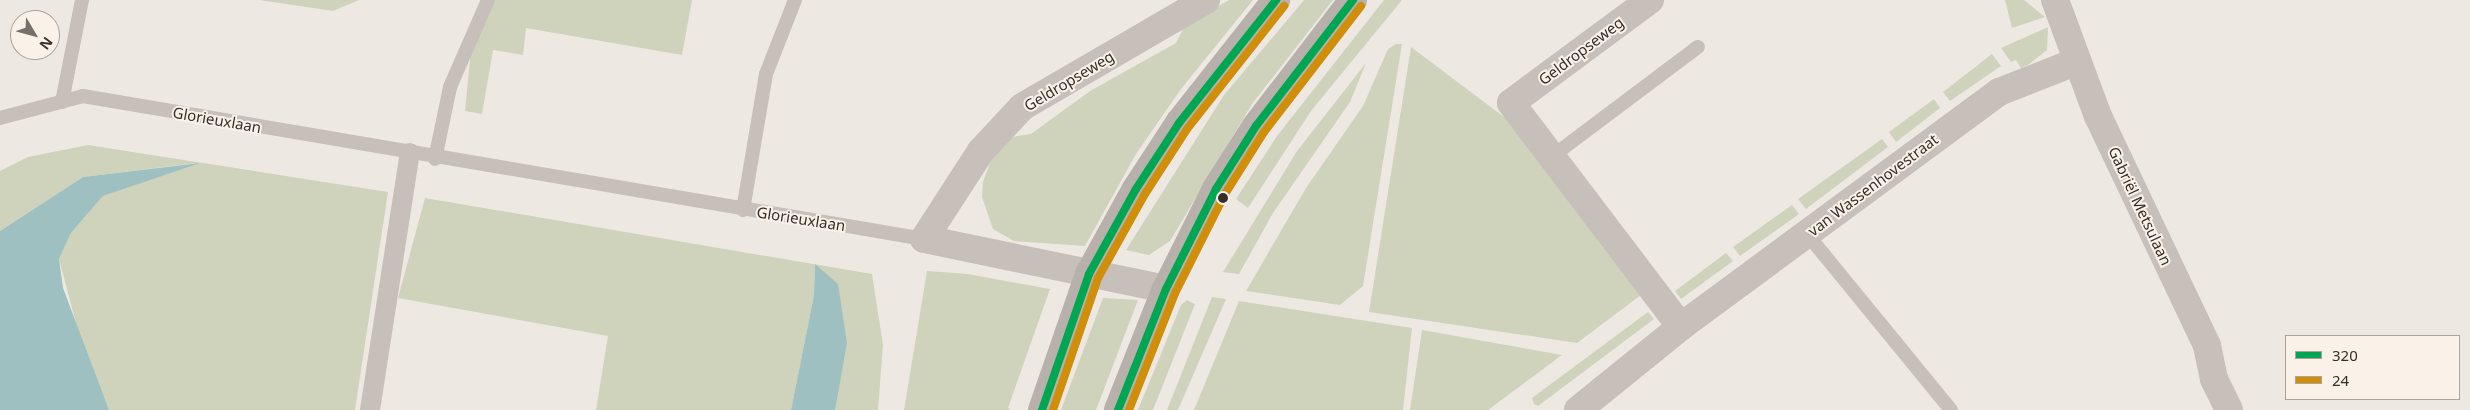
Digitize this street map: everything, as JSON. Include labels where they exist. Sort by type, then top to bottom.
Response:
[{"type":"main road","points":[[1042,410],[1089,274],[1179,123],[1276,0]]},
{"type":"main road","points":[[1118,410],[1166,289],[1216,189],[1256,126],[1353,0]]},
{"type":"street","name":"Geldropseweg","points":[[924,239],[981,151],[1022,107],[1206,0]]},
{"type":"street","name":"Geldropseweg","points":[[1554,155],[1511,103],[1650,0]]},
{"type":"street","name":"Gabriël Metsulaan","points":[[2055,0],[2075,62],[2143,217],[2207,346],[2214,379],[2228,410]]},
{"type":"street","name":"van Wassenhovestraat","points":[[1578,410],[1681,327],[1999,92],[2075,62]]},
{"type":"street","points":[[370,410],[410,153]]},
{"type":"street","points":[[1554,155],[1681,327]]},
{"type":"street","name":"Glorieuxlaan","points":[[924,239],[1166,289]]},
{"type":"lane","points":[[62,102],[82,0]]},
{"type":"lane","points":[[435,159],[456,71],[488,0]]},
{"type":"lane","points":[[743,210],[766,74],[795,0]]},
{"type":"lane","points":[[1554,155],[1698,47]]},
{"type":"lane","name":"Glorieuxlaan","points":[[0,118],[82,96],[410,153],[435,159],[924,239]]},
{"type":"lane","points":[[1807,234],[1951,410]]},
{"type":"green space","points":[[259,0],[359,0],[333,11]]},
{"type":"green space","points":[[495,0],[692,0],[682,55],[526,28],[523,55],[493,50],[482,114],[465,111],[474,18]]},
{"type":"green space","points":[[1229,0],[1253,0],[1181,89],[1136,154],[1085,246],[1014,241],[993,229],[982,197],[983,182],[992,157],[1012,137],[1031,134],[1090,91],[1176,43],[1185,25]]},
{"type":"green space","points":[[1304,0],[1333,0],[1252,104],[1170,241],[1149,255],[1126,250],[1224,95]]},
{"type":"green space","points":[[1384,0],[1402,0],[1311,111],[1248,208],[1236,199],[1277,136]]},
{"type":"green space","points":[[2005,0],[2024,0],[2045,17],[2012,28]]},
{"type":"green space","points":[[2048,27],[2047,50],[2028,65],[2021,68],[2016,60],[2011,62],[2001,48]]},
{"type":"green space","points":[[1396,44],[1402,44],[1363,286],[1340,305],[1246,291],[1306,188],[1363,106],[1388,49]]},
{"type":"green space","points":[[1411,47],[1512,123],[1641,295],[1577,343],[1369,312]]},
{"type":"green space","points":[[1992,54],[2001,66],[1950,101],[1943,92]]},
{"type":"green space","points":[[1366,63],[1350,102],[1273,213],[1239,274],[1223,272],[1297,151]]},
{"type":"green space","points":[[1934,99],[1940,108],[1896,142],[1889,132]]},
{"type":"green space","points":[[1882,139],[1888,147],[1806,209],[1798,199]]},
{"type":"green space","points":[[88,145],[388,192],[355,410],[109,410],[82,346],[59,259],[71,233],[103,196],[197,163],[83,177],[0,231],[0,171],[28,157]]},
{"type":"green space","points":[[425,198],[872,274],[883,345],[878,410],[835,410],[839,381],[815,265],[814,295],[791,410],[596,410],[608,336],[398,298]]},
{"type":"green space","points":[[1792,205],[1799,214],[1740,256],[1733,247]]},
{"type":"green space","points":[[1726,253],[1733,261],[1681,299],[1675,291]]},
{"type":"green space","points":[[927,271],[968,274],[1050,289],[1008,408],[1011,410],[904,410]]},
{"type":"green space","points":[[1212,297],[1226,299],[1178,410],[1167,410]]},
{"type":"green space","points":[[1103,298],[1138,300],[1096,410],[1061,410]]},
{"type":"green space","points":[[1187,300],[1195,304],[1153,410],[1138,410],[1181,305]]},
{"type":"green space","points":[[1239,301],[1412,328],[1403,410],[1194,410]]},
{"type":"green space","points":[[1648,312],[1654,319],[1538,406],[1534,404],[1532,398]]},
{"type":"green space","points":[[1422,330],[1562,355],[1488,410],[1410,410]]},
{"type":"water","points":[[200,163],[103,196],[71,233],[59,259],[63,288],[109,410],[0,410],[0,231],[83,177]]},
{"type":"water","points":[[815,264],[838,284],[847,343],[835,410],[791,410],[814,295]]},
{"type":"transit line","name":"320","points":[[1042,410],[1089,274],[1136,189],[1179,123],[1276,0]]},
{"type":"transit line","name":"320","points":[[1118,410],[1166,289],[1216,189],[1256,126],[1353,0]]},
{"type":"transit line","name":"24","points":[[1053,410],[1098,278],[1145,194],[1187,129],[1284,6]]},
{"type":"transit line","name":"24","points":[[1129,410],[1175,293],[1225,194],[1264,132],[1361,6]]}]
